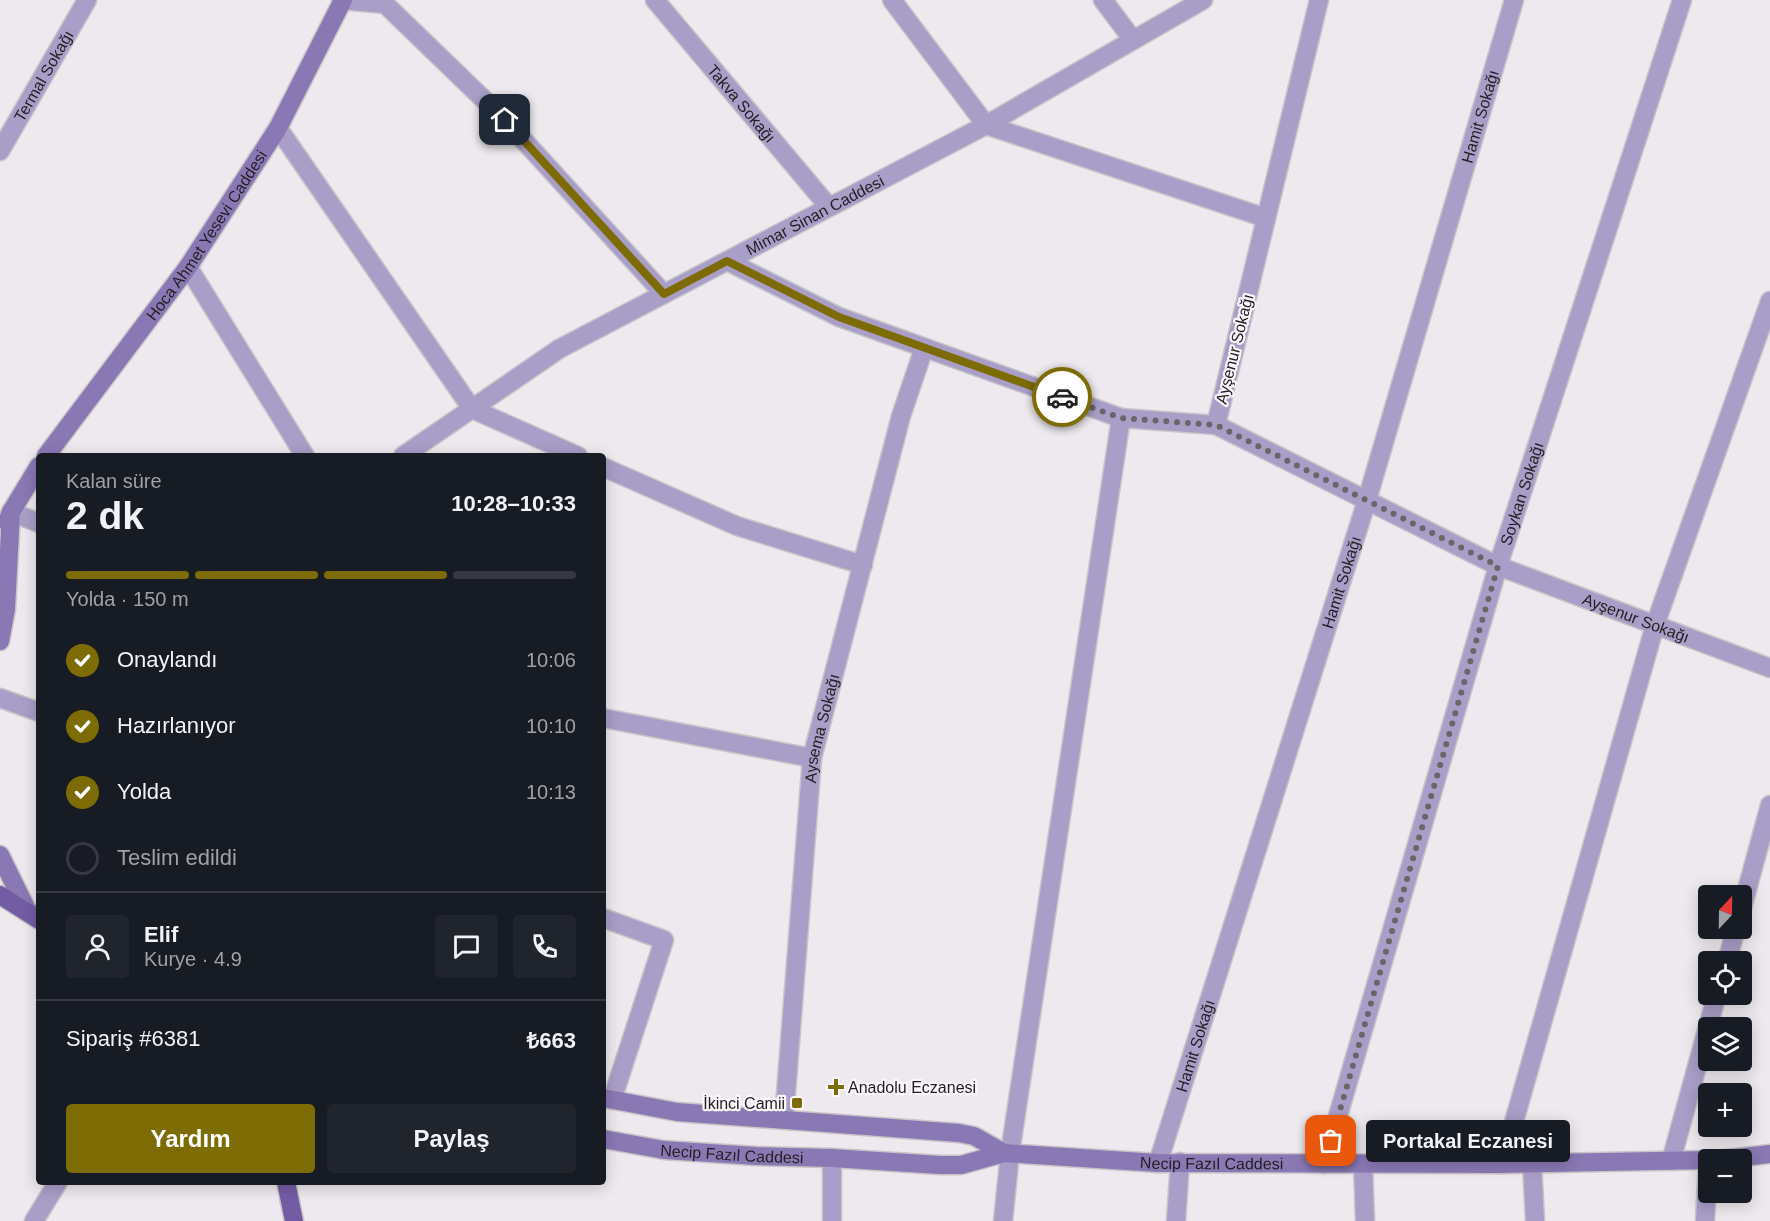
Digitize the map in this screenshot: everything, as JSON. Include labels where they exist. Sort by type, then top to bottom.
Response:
[{"type":"main road","name":"Hoca Ahmet Yesevi Caddesi","points":[[48,453],[188,267],[278,129],[342,0]]},
{"type":"main road","points":[[0,540],[11,512],[36,471]]},
{"type":"main road","points":[[0,640],[6,609],[11,512]]},
{"type":"main road","points":[[0,855],[35,916]]},
{"type":"main road","points":[[0,896],[35,916]]},
{"type":"main road","name":"Necip Fazıl Caddesi","points":[[607,1099],[677,1112],[959,1133],[974,1136],[1007,1153]]},
{"type":"main road","name":"Necip Fazıl Caddesi","points":[[606,1140],[664,1150],[940,1165],[961,1165],[1007,1153],[1158,1162],[1324,1164],[1698,1161]]},
{"type":"main road","points":[[1752,1156],[1770,1154]]},
{"type":"main road","points":[[287,1185],[294,1221]]},
{"type":"street","name":"Termal Sokağı","points":[[0,151],[87,0]]},
{"type":"street","points":[[342,0],[385,4],[505,120],[664,294]]},
{"type":"street","name":"Takva Sokağı","points":[[655,0],[829,207]]},
{"type":"street","points":[[892,0],[986,125],[1266,218]]},
{"type":"street","points":[[1103,0],[1133,40]]},
{"type":"street","name":"Mimar Sinan Caddesi","points":[[407,453],[559,349],[986,125],[1203,0]]},
{"type":"street","name":"Ayşenur Sokağı","points":[[1319,0],[1216,425],[1498,566],[1770,668]]},
{"type":"street","name":"Hamit Sokağı","points":[[1158,1162],[1367,500],[1514,0]]},
{"type":"street","name":"Soykan Sokağı","points":[[1324,1164],[1498,566],[1682,0]]},
{"type":"street","points":[[278,129],[472,409],[571,453]]},
{"type":"street","points":[[727,261],[839,317],[1121,418],[1216,425]]},
{"type":"street","points":[[188,267],[303,453]]},
{"type":"street","points":[[1502,1164],[1655,625],[1770,301]]},
{"type":"street","name":"Aysema Sokağı","points":[[784,1119],[812,758],[902,416],[924,348]]},
{"type":"street","points":[[1003,1221],[1007,1153],[1121,418]]},
{"type":"street","points":[[606,468],[737,526],[863,565]]},
{"type":"street","points":[[11,512],[36,522]]},
{"type":"street","points":[[0,698],[36,711]]},
{"type":"street","points":[[606,719],[812,758]]},
{"type":"street","points":[[1748,885],[1770,805]]},
{"type":"street","points":[[606,919],[664,940],[607,1099]]},
{"type":"street","points":[[1671,1161],[1714,1005]]},
{"type":"street","points":[[832,1158],[832,1221]]},
{"type":"street","points":[[1176,1221],[1180,1162]]},
{"type":"street","points":[[1532,1163],[1535,1221]]},
{"type":"street","points":[[1363,1164],[1365,1221]]},
{"type":"street","points":[[34,1221],[56,1185]]},
{"type":"street","points":[[1705,1221],[1706,1203]]},
{"type":"way so far","points":[[1062,397],[1121,418],[1216,425],[1498,566],[1331,1141]]},
{"type":"place","name":"Anadolu Eczanesi","points":[[836,1087]]},
{"type":"place","name":"İkinci Camii","points":[[797,1103]]},
{"type":"place","name":"Portakal Eczanesi","points":[[1331,1141]]},
{"type":"route","points":[[505,120],[664,294],[727,261],[839,317],[1062,397]]}]
